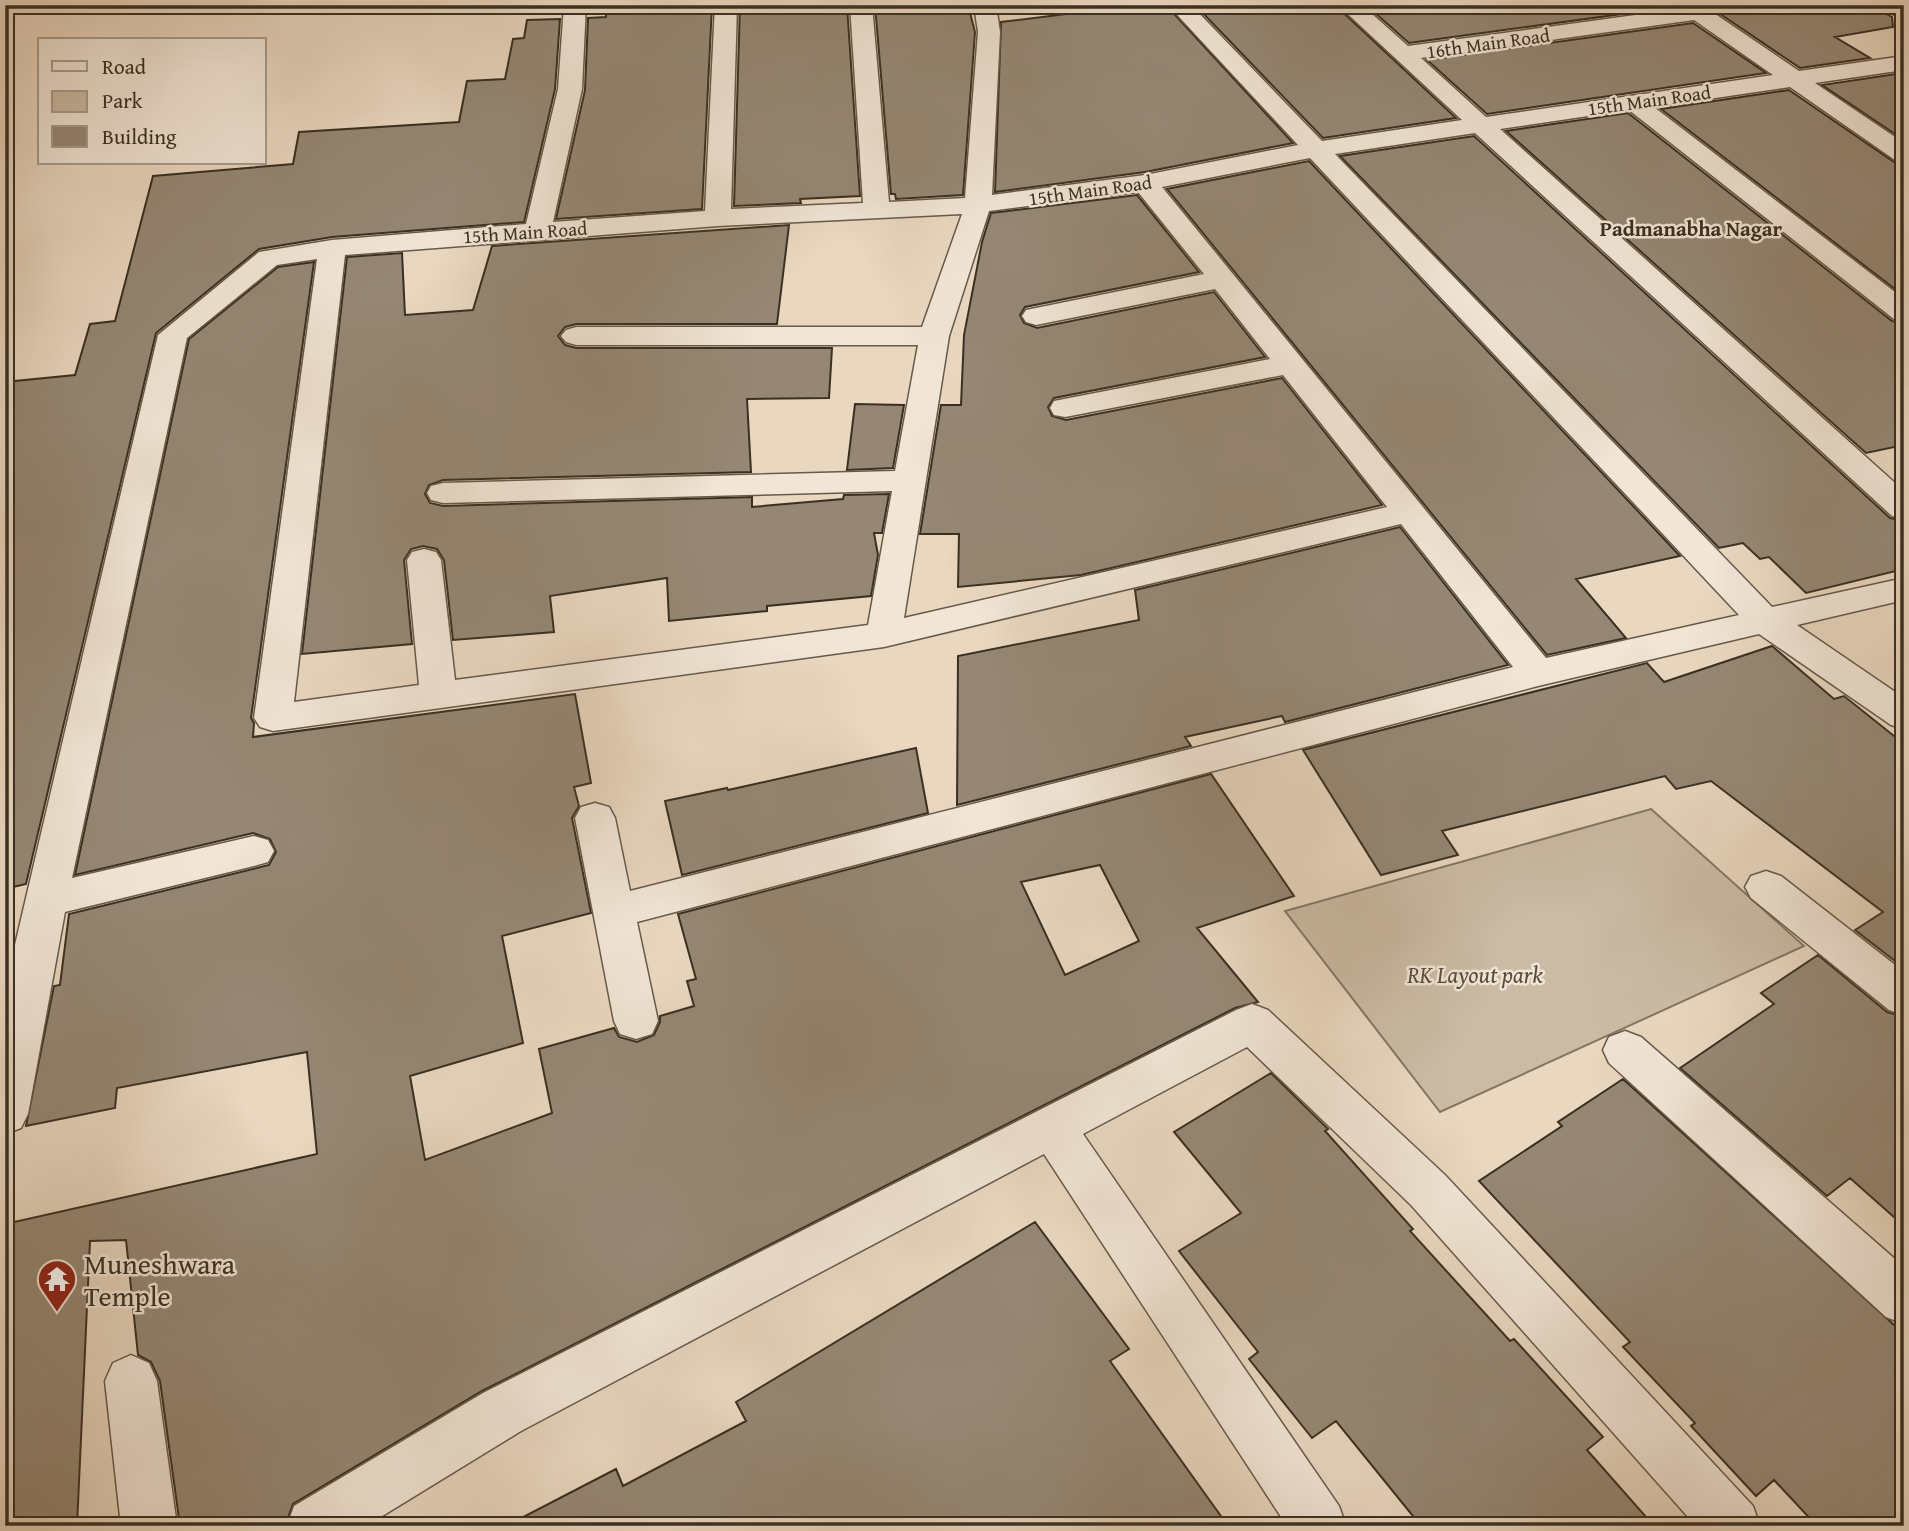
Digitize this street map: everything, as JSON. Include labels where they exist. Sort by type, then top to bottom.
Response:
[{"type":"street","points":[[538,231],[570,89],[575,5]]},
{"type":"street","points":[[718,218],[726,5]]},
{"type":"street","points":[[861,5],[877,210]]},
{"type":"street","points":[[884,635],[934,336],[978,205],[989,32],[985,5]]},
{"type":"street","points":[[1179,5],[1765,621],[1904,716]]},
{"type":"street","points":[[1349,5],[1904,509]]},
{"type":"street","points":[[1892,5],[1904,12]]},
{"type":"street","points":[[1692,9],[1904,155]]},
{"type":"street","name":"16th Main Road","points":[[1403,54],[1692,9]]},
{"type":"street","name":"15th Main Road","points":[[47,900],[173,335],[269,258],[332,248],[538,231],[718,218],[978,205],[1145,183],[1316,149],[1904,63]]},
{"type":"street","points":[[1634,103],[1904,313]]},
{"type":"street","points":[[1145,183],[1538,673]]},
{"type":"street","points":[[332,248],[273,718],[884,635],[1409,512]]},
{"type":"street","points":[[1036,316],[1222,279]]},
{"type":"street","points":[[576,336],[934,336]]},
{"type":"street","points":[[1065,408],[1291,363]]},
{"type":"street","points":[[443,493],[909,481]]},
{"type":"street","points":[[424,559],[438,694]]},
{"type":"street","points":[[615,911],[1538,673],[1904,589]]},
{"type":"street","points":[[595,818],[636,1021]]},
{"type":"street","points":[[5,1114],[29,979],[47,900],[254,851]]},
{"type":"street","points":[[1766,887],[1904,997]]},
{"type":"street","points":[[314,1526],[502,1412],[1252,1023],[1429,1190],[1733,1526]]},
{"type":"street","points":[[1625,1050],[1904,1300]]},
{"type":"street","points":[[1052,1127],[1319,1526]]},
{"type":"street","points":[[131,1381],[149,1526]]},
{"type":"green space","name":"RK Layout park","points":[[1651,809],[1804,946],[1440,1112],[1285,911]]},
{"type":"building","points":[[606,5],[712,5],[702,209],[556,219],[585,90],[588,18],[606,17]]},
{"type":"building","points":[[740,5],[847,6],[860,196],[800,199],[801,203],[734,206]]},
{"type":"building","points":[[875,5],[968,5],[975,32],[963,195],[896,199],[895,194],[891,194]]},
{"type":"building","points":[[1139,5],[1166,5],[1293,143],[1145,172],[995,192],[1001,22]]},
{"type":"building","points":[[1195,5],[1335,5],[1456,118],[1323,138]]},
{"type":"building","points":[[1366,5],[1674,5],[1674,7],[1409,43]]},
{"type":"building","points":[[1707,5],[1879,5],[1883,12],[1892,17],[1893,27],[1835,37],[1870,58],[1800,68]]},
{"type":"building","points":[[560,19],[555,89],[524,222],[332,237],[259,249],[156,333],[26,884],[5,889],[5,382],[75,375],[90,324],[115,321],[153,176],[293,164],[299,132],[459,122],[467,81],[505,79],[513,39],[524,38],[527,20]]},
{"type":"building","points":[[1693,23],[1766,73],[1487,114],[1427,60]]},
{"type":"building","points":[[1896,74],[1904,78],[1904,140],[1822,85]]},
{"type":"building","points":[[1789,90],[1894,162],[1904,164],[1904,296],[1661,109]]},
{"type":"building","points":[[1628,113],[1892,321],[1904,324],[1904,445],[1866,453],[1506,131]]},
{"type":"building","points":[[1474,136],[1890,518],[1904,521],[1904,569],[1806,593],[1769,557],[1760,559],[1743,543],[1719,548],[1340,156]]},
{"type":"building","points":[[1309,161],[1680,556],[1576,579],[1626,638],[1547,655],[1167,189]]},
{"type":"building","points":[[1137,195],[1199,272],[1025,307],[1020,315],[1024,323],[1037,328],[1214,292],[1265,357],[1054,398],[1048,407],[1052,416],[1066,420],[1282,378],[1382,505],[1081,575],[958,587],[959,534],[920,534],[941,405],[961,405],[964,335],[982,242],[991,213]]},
{"type":"building","points":[[789,225],[777,324],[576,324],[565,327],[558,336],[565,345],[576,348],[832,348],[829,398],[747,399],[751,472],[443,480],[429,485],[425,494],[430,503],[443,506],[752,497],[752,507],[843,499],[844,495],[889,494],[882,533],[874,533],[878,555],[871,596],[767,606],[767,611],[669,621],[667,578],[550,596],[554,632],[453,640],[444,560],[437,549],[423,546],[411,549],[404,560],[412,644],[302,654],[347,257],[402,253],[405,315],[473,310],[492,246]]},
{"type":"building","points":[[314,262],[251,718],[254,723],[253,737],[575,694],[591,783],[574,787],[579,806],[572,818],[591,913],[502,936],[523,1043],[410,1076],[425,1160],[552,1113],[539,1049],[614,1028],[619,1037],[637,1042],[654,1035],[660,1016],[694,1006],[687,981],[696,979],[678,914],[1211,774],[1294,896],[1197,928],[1258,1002],[1235,1008],[482,1391],[293,1504],[285,1526],[180,1526],[160,1381],[151,1362],[138,1355],[126,1240],[90,1241],[77,1526],[5,1526],[5,1224],[317,1154],[307,1052],[117,1088],[115,1108],[26,1126],[54,986],[60,985],[69,914],[269,865],[276,852],[270,839],[253,833],[75,875],[189,339],[278,267]],"holes":[[[1100,865],[1139,941],[1065,975],[1021,882]]]},
{"type":"building","points":[[855,404],[904,405],[893,468],[847,470]]},
{"type":"building","points":[[1400,527],[1508,665],[1285,722],[1282,716],[1185,737],[1191,746],[957,805],[958,656],[1139,620],[1135,590]]},
{"type":"building","points":[[1772,646],[1834,699],[1844,696],[1904,744],[1904,968],[1855,930],[1883,912],[1711,781],[1676,789],[1665,776],[1442,831],[1458,855],[1381,875],[1303,750],[1647,663],[1664,682]]},
{"type":"building","points":[[916,748],[928,813],[682,875],[665,801],[727,788],[728,790]]},
{"type":"building","points":[[1818,955],[1887,1012],[1904,1017],[1904,1226],[1850,1178],[1827,1196],[1680,1068],[1774,1004],[1761,993]]},
{"type":"building","points":[[1271,1073],[1328,1129],[1325,1131],[1413,1229],[1410,1231],[1510,1341],[1514,1339],[1603,1437],[1587,1450],[1654,1526],[1421,1526],[1336,1421],[1312,1438],[1249,1359],[1258,1352],[1179,1251],[1241,1213],[1174,1132]]},
{"type":"building","points":[[1623,1079],[1904,1334],[1904,1526],[1817,1526],[1774,1480],[1756,1496],[1691,1426],[1695,1423],[1623,1347],[1630,1342],[1479,1181],[1562,1126],[1558,1122]]},
{"type":"building","points":[[1035,1222],[1129,1349],[1110,1361],[1228,1526],[506,1526],[616,1469],[623,1486],[746,1421],[736,1402]]},
{"type":"place","name":"Muneshwara Temple","points":[[57,1313]]},
{"type":"district","name":"Padmanabha Nagar","points":[[1691,228]]}]
